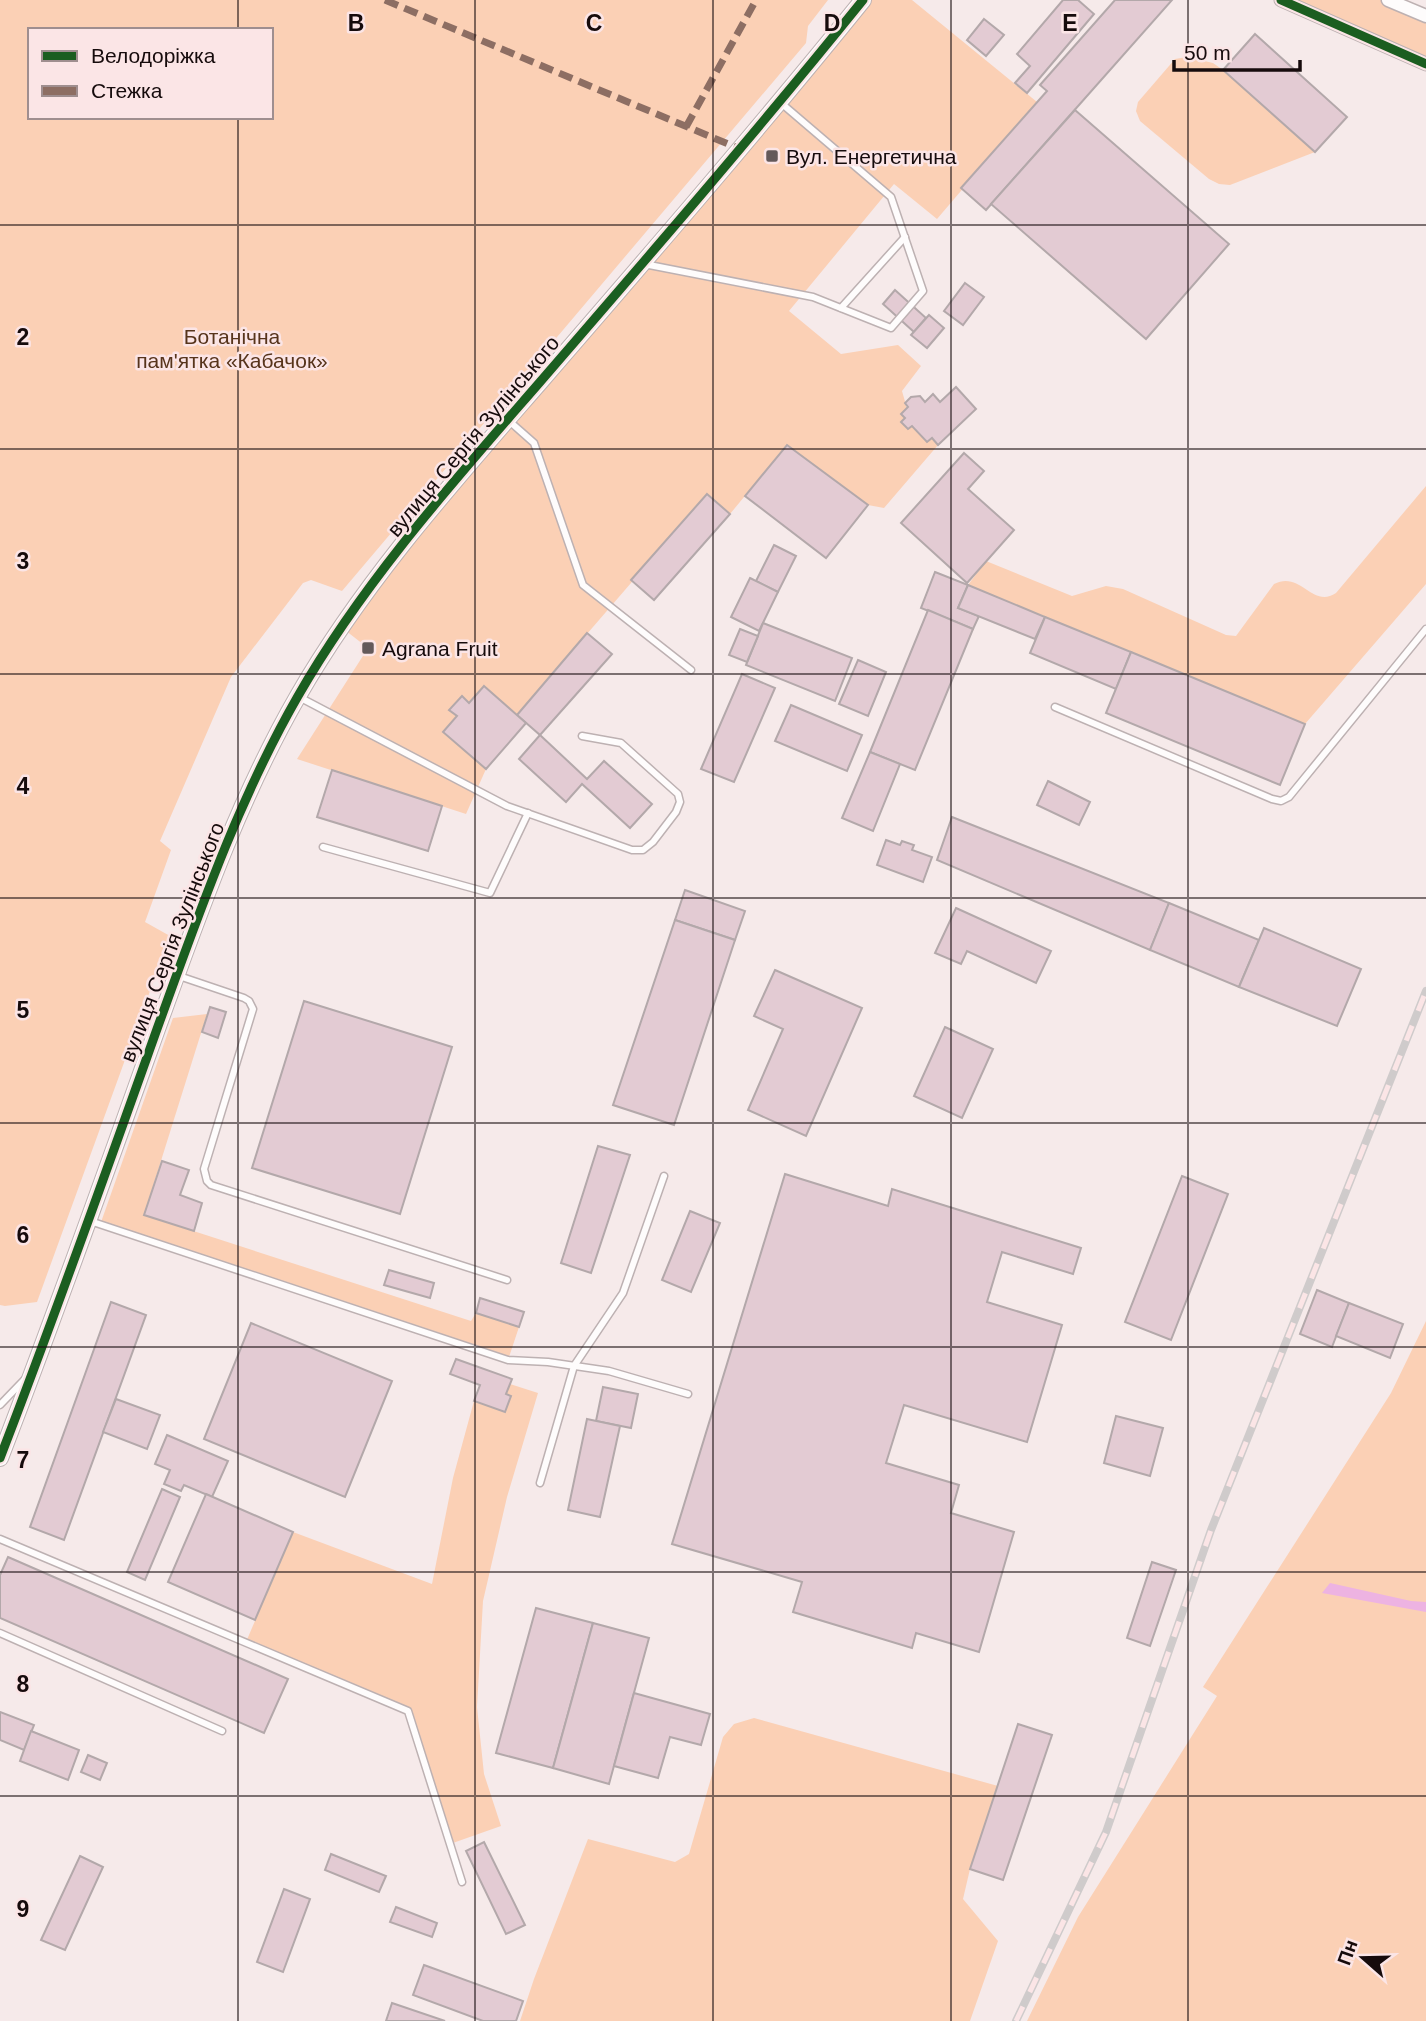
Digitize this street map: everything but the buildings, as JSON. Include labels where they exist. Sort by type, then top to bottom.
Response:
[{"type":"street","name":"вулиця Сергія Зулінського","points":[[0,1458],[240,812],[298,696],[341,627],[407,540],[781,102],[863,0]]},
{"type":"street","points":[[1282,0],[1426,64]]},
{"type":"street","points":[[1388,0],[1426,16]]},
{"type":"lane","points":[[642,263],[813,297],[891,328],[923,291],[891,197],[781,102]]},
{"type":"lane","points":[[841,308],[905,237]]},
{"type":"lane","points":[[508,419],[534,443],[583,585],[691,670]]},
{"type":"lane","points":[[1055,706],[1272,799],[1281,800],[1290,797],[1426,629]]},
{"type":"lane","points":[[298,696],[507,806],[632,850],[643,850],[653,842],[676,812],[680,802],[678,794],[621,743],[582,736]]},
{"type":"lane","points":[[323,847],[490,893],[528,813]]},
{"type":"lane","points":[[177,976],[244,998],[253,1009],[204,1169],[204,1176],[211,1185],[507,1280]]},
{"type":"lane","points":[[540,1483],[574,1366],[623,1293],[664,1176]]},
{"type":"lane","points":[[88,1221],[508,1360],[609,1371],[688,1394]]},
{"type":"lane","points":[[0,1405],[34,1370]]},
{"type":"lane","points":[[0,1539],[408,1711],[462,1882]]},
{"type":"lane","points":[[0,1633],[222,1731]]},
{"type":"green space","name":"Ботанічна пам'ятка «Кабачок»","points":[[0,0],[828,0],[808,26],[806,43],[342,591],[311,580],[303,583],[231,677],[160,841],[171,850],[145,922],[170,936],[37,1302],[0,1305]]},
{"type":"green space","points":[[863,0],[912,0],[1037,102],[937,219],[894,184],[789,311],[841,354],[898,345],[921,366],[902,391],[912,426],[927,442],[932,438],[938,445],[884,508],[868,505],[787,445],[730,514],[707,495],[517,715],[484,686],[469,703],[462,696],[450,710],[457,716],[444,731],[486,769],[466,814],[297,759],[368,648],[341,627]]},
{"type":"green space","points":[[1282,0],[1388,0],[1426,16],[1426,64]]},
{"type":"green space","points":[[1187,57],[1213,63],[1223,70],[1315,152],[1230,185],[1209,179],[1140,121],[1136,111],[1138,102],[1175,59]]},
{"type":"green space","points":[[1426,486],[1426,584],[1305,724],[968,585],[986,561],[1072,596],[1106,586],[1123,589],[1226,635],[1236,636],[1274,584],[1292,582],[1320,596],[1328,597],[1336,593]]},
{"type":"green space","points":[[207,1014],[144,1215],[471,1321],[476,1313],[519,1327],[508,1360],[100,1225],[173,1018]]},
{"type":"green space","points":[[1426,1321],[1426,2021],[1027,2021],[1078,1917],[1217,1696],[1203,1687],[1391,1393]]},
{"type":"green space","points":[[510,1384],[538,1393],[507,1497],[483,1601],[477,1707],[484,1774],[501,1826],[450,1844],[408,1711],[246,1642],[293,1532],[432,1584],[453,1478],[474,1401],[505,1412],[511,1396],[506,1394]]},
{"type":"green space","points":[[754,1718],[998,1786],[970,1869],[963,1899],[998,1941],[970,2021],[520,2021],[588,1839],[675,1862],[689,1854],[723,1737],[734,1724]]},
{"type":"shaded area","points":[[1330,1583],[1426,1602],[1426,1612],[1322,1593]]},
{"type":"railway","points":[[1016,2021],[1106,1832],[1211,1530],[1426,991]]},
{"type":"marked path","points":[[385,0],[740,149]]},
{"type":"marked path","points":[[686,127],[756,0]]},
{"type":"cycle path","points":[[0,1458],[204,901],[256,776],[298,696],[352,612],[411,533],[784,97],[863,0]]},
{"type":"cycle path","points":[[1281,0],[1426,64]]},
{"type":"place","name":"Вул. Енергетична","points":[[772,156]]},
{"type":"place","name":"Agrana Fruit","points":[[368,648]]}]
